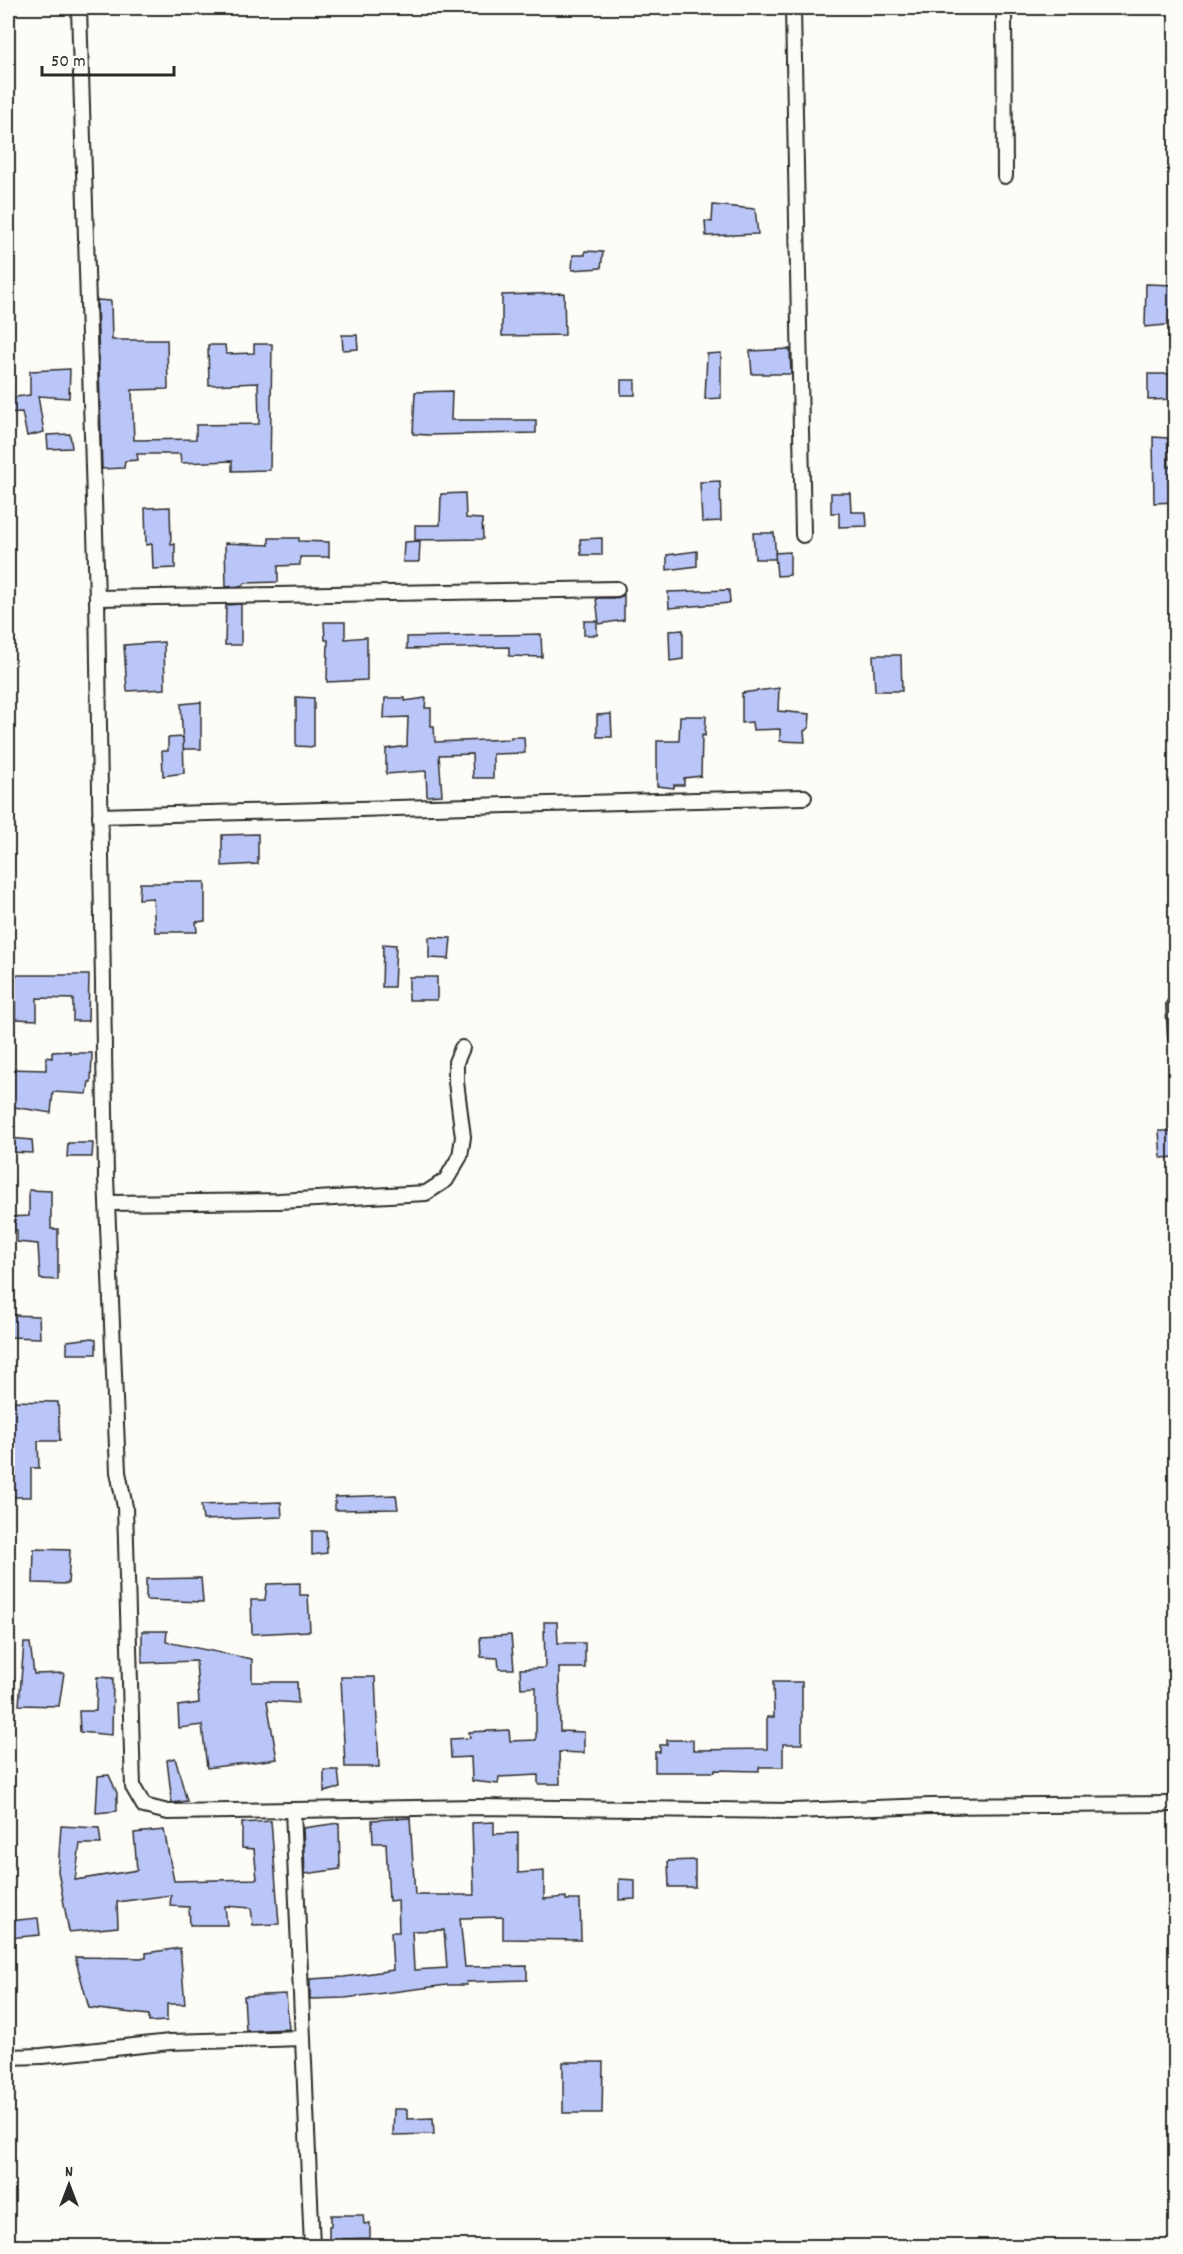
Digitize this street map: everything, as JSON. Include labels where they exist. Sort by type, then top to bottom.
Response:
[{"type":"street","points":[[79,8],[97,598],[107,1203],[118,1472],[125,1508],[133,1787],[144,1806],[168,1812],[477,1808],[792,1811],[930,1806],[1176,1804]]},
{"type":"street","points":[[793,8],[803,535]]},
{"type":"street","points":[[1004,8],[1005,176]]},
{"type":"street","points":[[97,598],[617,589]]},
{"type":"street","points":[[100,816],[804,796]]},
{"type":"street","points":[[1176,1005],[1174,1005],[1176,1039]]},
{"type":"street","points":[[107,1203],[279,1201],[426,1193],[446,1180],[460,1156],[463,1137],[456,1082],[456,1062],[462,1048]]},
{"type":"street","points":[[293,1810],[312,2247]]},
{"type":"street","points":[[8,2057],[42,2056],[170,2042],[303,2038]]},
{"type":"building","points":[[713,205],[755,209],[758,234],[706,236],[705,221],[712,222]]},
{"type":"building","points":[[585,251],[603,252],[601,268],[572,270],[573,255],[585,255]]},
{"type":"building","points":[[1146,284],[1176,285],[1176,324],[1145,327]]},
{"type":"building","points":[[564,293],[565,335],[502,336],[502,295]]},
{"type":"building","points":[[97,300],[111,301],[112,340],[167,340],[168,389],[132,390],[134,440],[196,439],[196,425],[259,424],[258,383],[209,385],[208,345],[225,345],[226,354],[254,353],[254,344],[272,344],[270,470],[232,471],[232,461],[181,463],[180,454],[137,454],[138,460],[125,461],[124,468],[102,469]]},
{"type":"building","points":[[342,335],[357,335],[358,349],[343,350]]},
{"type":"building","points":[[790,349],[791,374],[752,374],[750,351]]},
{"type":"building","points":[[721,353],[721,398],[705,399],[707,354]]},
{"type":"building","points":[[70,369],[69,398],[38,396],[44,432],[27,436],[22,412],[8,413],[8,398],[30,395],[30,371]]},
{"type":"building","points":[[1148,374],[1176,374],[1176,399],[1148,400]]},
{"type":"building","points":[[621,380],[635,380],[635,395],[621,395]]},
{"type":"building","points":[[452,391],[451,420],[536,420],[536,433],[413,434],[415,392]]},
{"type":"building","points":[[70,434],[72,448],[48,449],[47,435]]},
{"type":"building","points":[[1153,437],[1168,438],[1169,467],[1176,467],[1176,502],[1154,503]]},
{"type":"building","points":[[720,481],[721,521],[702,522],[700,482]]},
{"type":"building","points":[[465,493],[466,518],[482,519],[483,539],[415,540],[415,525],[440,525],[441,494]]},
{"type":"building","points":[[831,493],[850,493],[851,512],[866,512],[867,526],[839,527],[839,513],[831,513]]},
{"type":"building","points":[[170,507],[171,545],[175,544],[175,568],[153,569],[152,544],[146,545],[145,508]]},
{"type":"building","points":[[753,533],[774,533],[776,559],[755,559]]},
{"type":"building","points":[[269,538],[299,538],[299,541],[329,542],[329,557],[300,557],[300,565],[278,566],[278,582],[245,583],[242,586],[226,587],[225,543],[269,545]]},
{"type":"building","points":[[602,538],[602,555],[581,555],[580,539]]},
{"type":"building","points":[[420,541],[419,562],[403,562],[404,542]]},
{"type":"building","points":[[697,551],[697,566],[667,570],[667,555]]},
{"type":"building","points":[[790,552],[790,575],[777,576],[775,553]]},
{"type":"building","points":[[729,590],[730,603],[669,608],[668,592]]},
{"type":"building","points":[[624,595],[624,620],[599,624],[596,598],[617,598]]},
{"type":"building","points":[[241,604],[241,645],[225,645],[226,605]]},
{"type":"building","points":[[584,621],[597,621],[597,635],[584,635]]},
{"type":"building","points":[[324,622],[345,622],[345,639],[367,637],[367,680],[327,682],[328,640],[325,640]]},
{"type":"building","points":[[683,630],[683,659],[670,661],[669,631]]},
{"type":"building","points":[[541,634],[542,657],[509,656],[509,647],[407,649],[407,637]]},
{"type":"building","points":[[164,642],[165,689],[127,691],[124,645]]},
{"type":"building","points":[[873,655],[901,655],[902,691],[875,691]]},
{"type":"building","points":[[779,688],[778,711],[810,714],[809,728],[804,731],[805,742],[780,741],[780,729],[753,730],[752,722],[742,723],[742,693]]},
{"type":"building","points":[[296,697],[314,698],[314,747],[296,746]]},
{"type":"building","points":[[385,698],[405,698],[405,701],[426,698],[425,708],[431,708],[431,726],[434,726],[435,742],[524,737],[525,753],[493,754],[493,778],[473,778],[472,754],[439,755],[442,795],[427,796],[426,771],[386,774],[386,749],[407,746],[408,717],[384,718]]},
{"type":"building","points":[[201,702],[201,749],[183,749],[181,704]]},
{"type":"building","points":[[611,714],[612,737],[597,737],[597,715]]},
{"type":"building","points":[[680,716],[706,716],[705,736],[702,735],[701,776],[684,778],[684,785],[674,785],[674,788],[657,786],[657,741],[679,741]]},
{"type":"building","points":[[183,737],[184,773],[163,776],[162,751],[168,751],[168,738]]},
{"type":"building","points":[[258,834],[258,864],[222,866],[222,835]]},
{"type":"building","points":[[205,882],[205,921],[196,922],[197,932],[155,932],[153,898],[139,899],[140,883]]},
{"type":"building","points":[[429,937],[451,938],[449,959],[429,958]]},
{"type":"building","points":[[383,944],[396,945],[394,987],[382,987]]},
{"type":"building","points":[[14,975],[89,975],[88,1021],[73,1021],[73,999],[37,998],[37,1020],[15,1019]]},
{"type":"building","points":[[409,977],[437,977],[437,1000],[409,1000]]},
{"type":"building","points":[[70,1051],[70,1053],[92,1053],[91,1082],[89,1082],[87,1094],[53,1092],[51,1113],[8,1106],[8,1069],[46,1070],[46,1057],[52,1058],[52,1052]]},
{"type":"building","points":[[1159,1131],[1174,1131],[1176,1157],[1161,1158]]},
{"type":"building","points":[[8,1138],[32,1140],[33,1153],[8,1152]]},
{"type":"building","points":[[68,1143],[93,1143],[92,1157],[67,1157]]},
{"type":"building","points":[[29,1190],[51,1191],[51,1229],[58,1229],[58,1280],[40,1279],[38,1244],[17,1242],[17,1230],[8,1230],[8,1217],[29,1216]]},
{"type":"building","points":[[8,1315],[39,1316],[40,1338],[8,1337]]},
{"type":"building","points":[[93,1338],[96,1340],[96,1354],[67,1354],[67,1341]]},
{"type":"building","points":[[8,1401],[58,1402],[60,1441],[38,1441],[39,1468],[31,1468],[31,1497],[9,1497],[9,1478],[13,1470],[12,1430],[8,1430]]},
{"type":"building","points":[[396,1495],[398,1509],[335,1510],[335,1497]]},
{"type":"building","points":[[281,1502],[282,1517],[203,1520],[201,1505]]},
{"type":"building","points":[[312,1531],[326,1531],[327,1553],[312,1555]]},
{"type":"building","points":[[34,1549],[70,1550],[68,1584],[33,1583]]},
{"type":"building","points":[[201,1578],[203,1602],[146,1600],[146,1579]]},
{"type":"building","points":[[300,1583],[300,1595],[308,1595],[310,1631],[252,1634],[251,1600],[265,1600],[267,1584]]},
{"type":"building","points":[[544,1622],[557,1622],[558,1643],[585,1643],[585,1668],[559,1668],[560,1731],[584,1732],[584,1753],[559,1752],[560,1784],[538,1784],[538,1775],[499,1777],[498,1784],[472,1781],[471,1757],[451,1758],[450,1739],[470,1738],[469,1732],[509,1730],[510,1741],[536,1740],[536,1687],[521,1688],[520,1669],[545,1668]]},
{"type":"building","points":[[142,1631],[167,1631],[166,1642],[252,1659],[252,1682],[297,1682],[298,1703],[267,1701],[277,1759],[207,1768],[202,1725],[179,1728],[178,1706],[199,1703],[196,1661],[142,1663]]},
{"type":"building","points":[[511,1635],[514,1669],[499,1669],[498,1658],[481,1657],[480,1637]]},
{"type":"building","points":[[24,1643],[30,1643],[34,1674],[64,1673],[59,1706],[19,1705]]},
{"type":"building","points":[[97,1677],[113,1678],[112,1735],[80,1732],[79,1711],[96,1711]]},
{"type":"building","points":[[341,1677],[375,1677],[379,1767],[345,1767]]},
{"type":"building","points":[[773,1682],[802,1682],[802,1744],[783,1744],[783,1767],[759,1767],[759,1771],[655,1772],[655,1752],[660,1752],[660,1745],[667,1745],[667,1740],[693,1740],[693,1750],[767,1749],[767,1717],[774,1717]]},
{"type":"building","points":[[175,1758],[187,1801],[172,1803],[167,1760]]},
{"type":"building","points":[[324,1770],[338,1770],[340,1788],[324,1792]]},
{"type":"building","points":[[109,1775],[117,1793],[117,1811],[96,1813],[98,1776]]},
{"type":"building","points":[[410,1818],[415,1895],[474,1895],[472,1823],[494,1822],[494,1834],[518,1833],[518,1873],[544,1871],[544,1899],[566,1897],[566,1900],[580,1900],[581,1940],[503,1939],[503,1917],[460,1918],[465,1967],[527,1966],[527,1980],[466,1982],[467,1985],[447,1985],[345,1998],[310,1999],[310,1979],[393,1970],[391,1932],[399,1932],[398,1900],[389,1901],[386,1843],[373,1843],[372,1820]],"holes":[[[444,1930],[447,1968],[414,1970],[412,1931]]]},
{"type":"building","points":[[271,1821],[279,1924],[253,1925],[251,1908],[225,1906],[227,1925],[190,1925],[189,1907],[170,1906],[171,1895],[117,1902],[118,1927],[69,1932],[58,1871],[61,1826],[99,1828],[101,1844],[80,1844],[75,1880],[137,1870],[134,1833],[164,1830],[174,1881],[257,1879],[254,1849],[242,1848],[242,1823]]},
{"type":"building","points":[[339,1823],[340,1869],[305,1874],[303,1828]]},
{"type":"building","points":[[695,1860],[695,1887],[669,1887],[668,1861]]},
{"type":"building","points":[[619,1879],[635,1880],[635,1899],[619,1900]]},
{"type":"building","points":[[38,1918],[40,1935],[8,1938],[8,1921]]},
{"type":"building","points":[[180,1948],[185,2004],[167,2004],[167,2021],[149,2022],[149,2015],[89,2008],[75,1957],[146,1958],[146,1953]]},
{"type":"building","points":[[286,1994],[289,2029],[246,2031],[244,1996]]},
{"type":"building","points":[[563,2062],[603,2062],[602,2113],[563,2113]]},
{"type":"building","points":[[394,2109],[407,2109],[407,2119],[433,2118],[434,2134],[393,2135]]},
{"type":"building","points":[[331,2215],[363,2215],[364,2224],[370,2223],[370,2238],[343,2239],[344,2247],[329,2247]]}]
